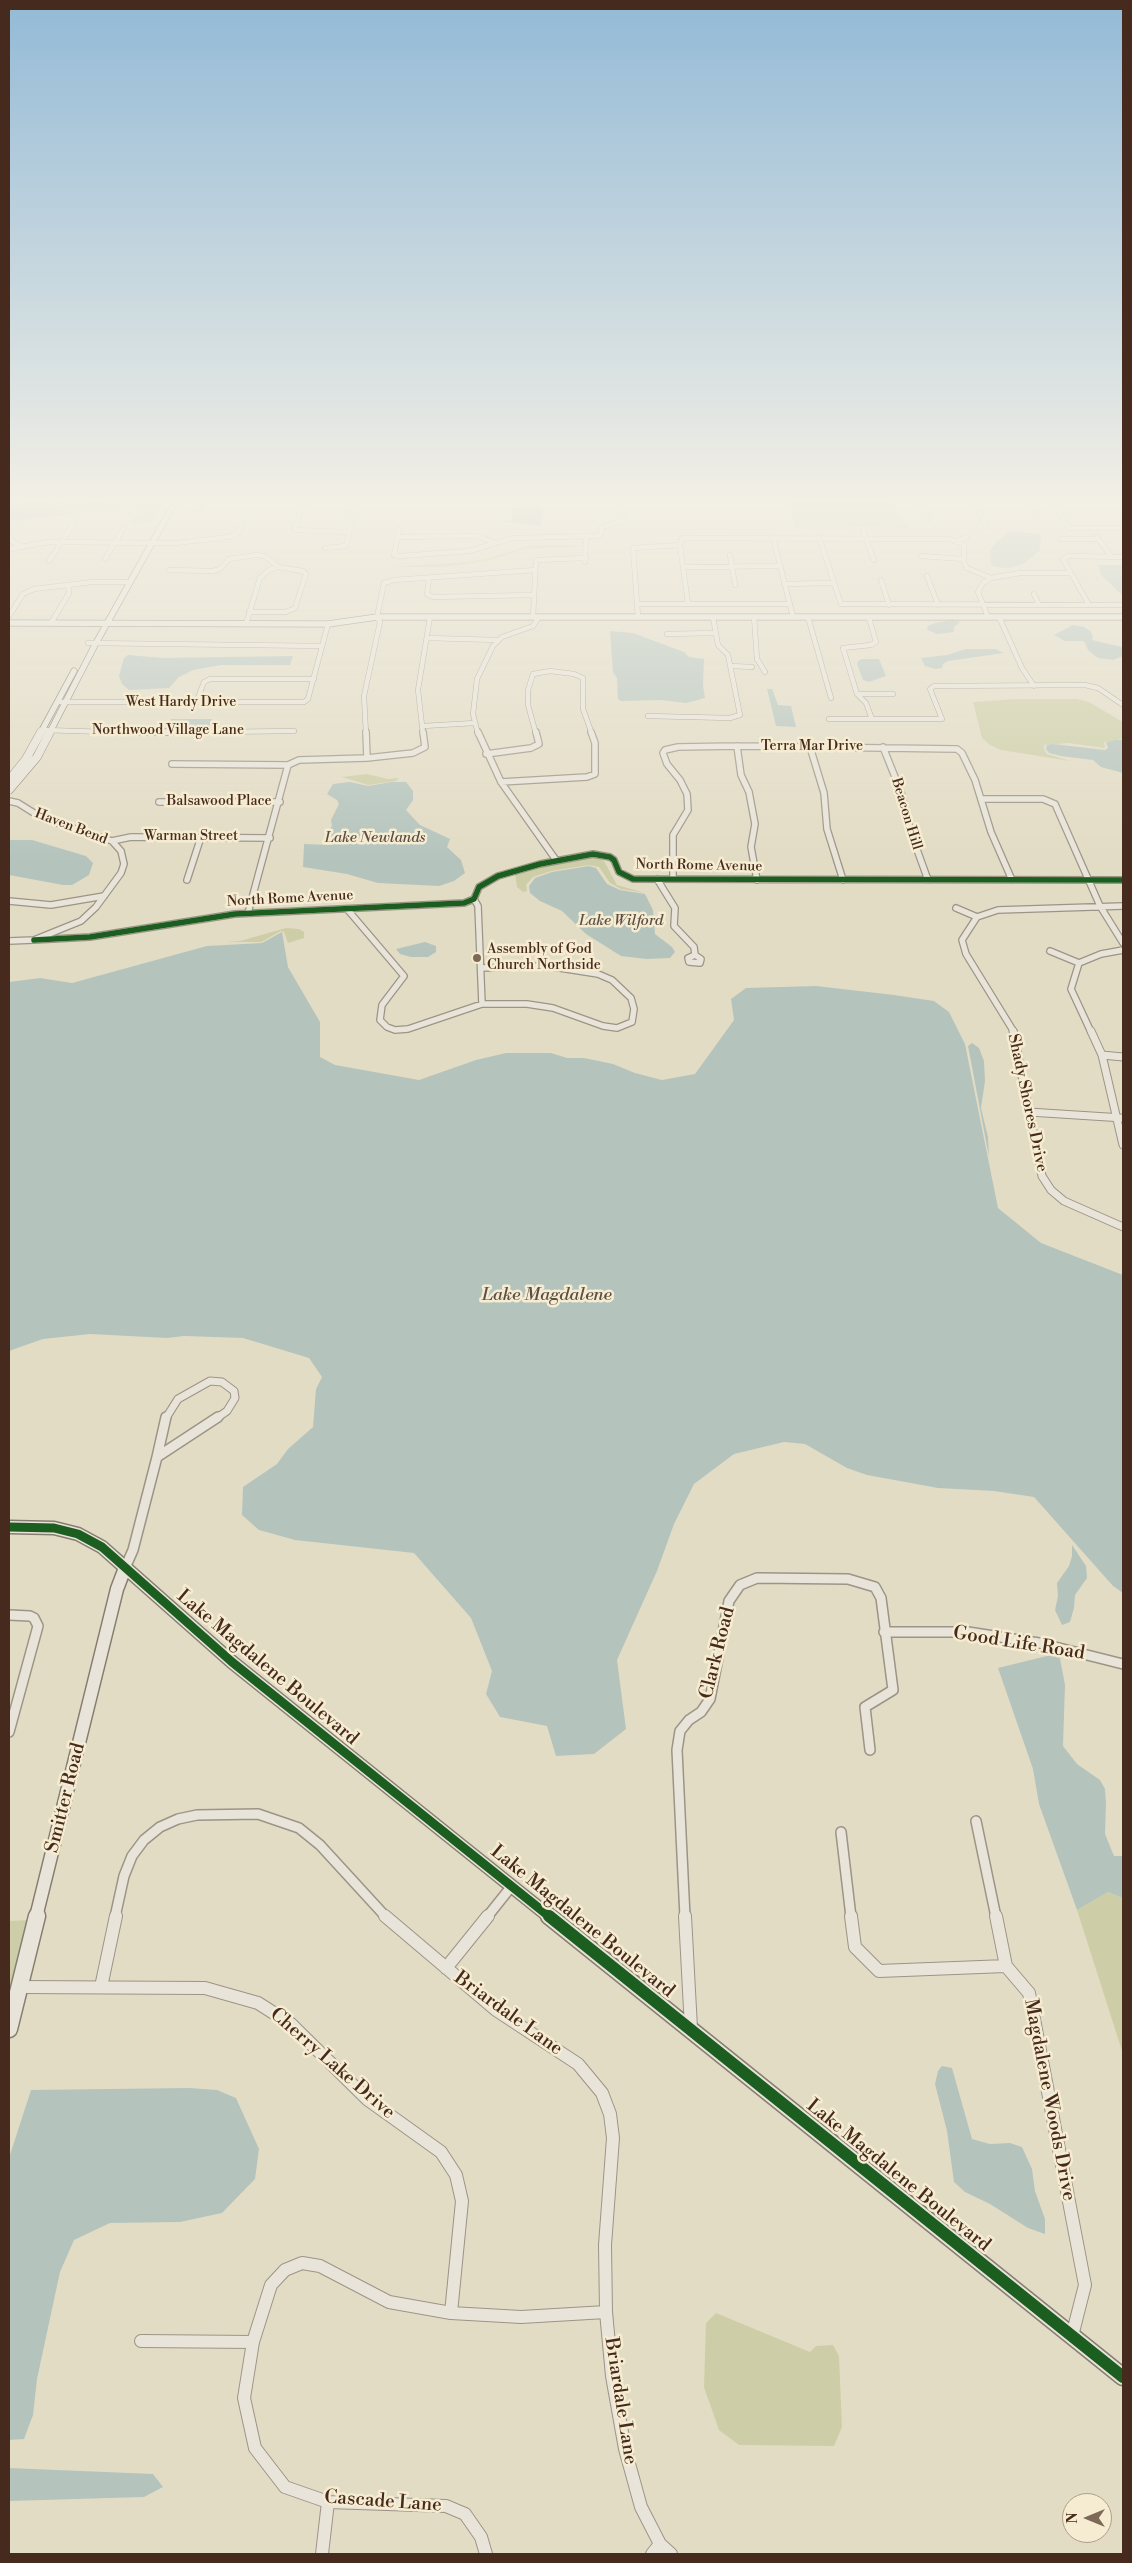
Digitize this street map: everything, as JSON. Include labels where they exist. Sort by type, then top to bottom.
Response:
[{"type":"street","points":[[9,623],[328,624],[345,622]]},
{"type":"street","points":[[367,758],[364,696],[380,622]]},
{"type":"street","points":[[172,764],[288,765],[299,760],[367,758],[413,753],[425,747],[418,690],[429,622]]},
{"type":"street","points":[[427,638],[498,640],[533,626],[534,622]]},
{"type":"street","points":[[648,716],[737,717],[740,715],[728,655],[718,645],[714,622]]},
{"type":"street","points":[[754,622],[754,639],[758,651],[757,659],[765,672]]},
{"type":"street","points":[[809,622],[832,698]]},
{"type":"street","points":[[870,622],[876,642],[871,645],[843,648],[857,694],[866,702],[872,719]]},
{"type":"street","points":[[1001,622],[1022,668],[1034,686]]},
{"type":"street","points":[[9,780],[19,770],[30,753],[100,623]]},
{"type":"street","points":[[9,790],[26,772],[39,753],[108,623]]},
{"type":"street","points":[[196,703],[204,682],[210,679],[314,679],[328,624]]},
{"type":"street","points":[[667,634],[715,634]]},
{"type":"street","points":[[498,640],[482,665],[477,679],[473,707],[475,723],[486,754],[502,782],[556,860]]},
{"type":"street","points":[[88,643],[322,646]]},
{"type":"street","points":[[731,666],[752,667]]},
{"type":"street","points":[[486,754],[538,745],[539,742],[529,711],[529,684],[533,674],[550,671],[574,674],[582,678],[582,704],[594,740],[596,772],[587,777],[502,782]]},
{"type":"street","points":[[71,675],[79,675]]},
{"type":"street","name":"West Hardy Drive","points":[[57,702],[304,702],[308,699],[314,679]]},
{"type":"street","points":[[829,719],[942,719],[931,686],[1098,688],[1123,705]]},
{"type":"street","points":[[857,694],[893,694]]},
{"type":"street","points":[[423,726],[475,723]]},
{"type":"street","name":"Northwood Village Lane","points":[[42,730],[138,733],[294,731]]},
{"type":"street","points":[[737,746],[755,824],[751,847],[757,880]]},
{"type":"street","name":"Terra Mar Drive","points":[[673,879],[673,835],[685,818],[688,810],[687,794],[680,780],[666,764],[663,753],[665,750],[678,747],[737,746],[957,749],[962,752],[983,799],[991,832],[1012,880]]},
{"type":"street","points":[[810,747],[824,793],[827,829],[843,880]]},
{"type":"street","name":"Beacon Hill","points":[[884,747],[901,792],[911,833],[928,880]]},
{"type":"street","points":[[30,753],[39,753]]},
{"type":"street","points":[[248,913],[280,802],[288,765]]},
{"type":"street","points":[[983,799],[1051,800],[1055,804],[1100,906],[1123,944]]},
{"type":"street","name":"Haven Bend","points":[[9,801],[18,803],[42,818],[112,841],[121,851],[124,864],[121,873],[104,896],[81,921],[61,931],[34,940],[9,941]]},
{"type":"street","name":"Balsawood Place","points":[[159,802],[280,802]]},
{"type":"street","name":"Warman Street","points":[[112,841],[131,837],[270,838]]},
{"type":"street","points":[[187,880],[201,837]]},
{"type":"street","name":"North Rome Avenue","points":[[34,940],[103,935],[248,913],[464,903],[474,899],[479,887],[486,881],[556,860],[602,854],[614,860],[619,872],[626,877],[657,879],[1123,880]]},
{"type":"street","points":[[657,879],[675,908],[674,926],[694,948],[695,955]]},
{"type":"street","points":[[9,901],[51,905],[104,896]]},
{"type":"street","points":[[474,899],[478,906],[482,1004]]},
{"type":"street","points":[[956,908],[977,917],[1006,909],[1123,906]]},
{"type":"street","points":[[347,908],[404,976],[382,1005],[380,1020],[387,1027],[395,1030],[408,1029],[447,1014],[482,1004],[527,1004],[553,1008],[603,1026],[617,1028],[632,1022],[634,1009],[631,998],[626,991],[612,980],[598,974],[547,966],[480,968]]},
{"type":"street","name":"Shady Shores Drive","points":[[977,917],[962,940],[966,954],[1013,1029],[1040,1170],[1051,1190],[1075,1207],[1123,1227]]},
{"type":"street","points":[[61,931],[66,938]]},
{"type":"street","points":[[1050,951],[1079,963],[1101,954],[1123,950]]},
{"type":"street","points":[[1079,963],[1071,989],[1102,1055],[1120,1118],[1123,1145]]},
{"type":"street","points":[[1102,1055],[1123,1057]]},
{"type":"street","points":[[1029,1112],[1120,1118]]},
{"type":"street","points":[[125,1568],[133,1550],[167,1414],[178,1399],[200,1385],[210,1382],[222,1382],[234,1391],[234,1398],[227,1412],[157,1457]]},
{"type":"street","name":"Lake Magdalene Boulevard","points":[[9,1526],[40,1526],[78,1534],[102,1547],[218,1651],[1123,2377]]},
{"type":"street","name":"Smitter Road","points":[[9,2029],[117,1589],[125,1568]]},
{"type":"street","name":"Clark Road","points":[[691,2031],[677,1750],[680,1731],[689,1720],[701,1712],[710,1699],[729,1601],[740,1585],[757,1578],[848,1578],[875,1587],[881,1598],[893,1690],[866,1707],[870,1750]]},
{"type":"street","points":[[9,1615],[30,1616],[34,1618],[38,1626],[12,1711],[9,1732]]},
{"type":"street","name":"Good Life Road","points":[[884,1632],[968,1632],[1039,1644],[1123,1664]]},
{"type":"street","name":"Briardale Lane","points":[[101,1987],[124,1876],[132,1856],[144,1840],[160,1827],[178,1818],[197,1815],[258,1814],[298,1828],[320,1845],[379,1911],[446,1968],[496,2010],[578,2064],[602,2093],[610,2114],[613,2138],[605,2245],[606,2312],[612,2376],[625,2449],[640,2507],[656,2549],[672,2554]]},
{"type":"street","points":[[840,1832],[855,1947],[879,1971],[1006,1966],[976,1822]]},
{"type":"street","points":[[446,1968],[511,1887]]},
{"type":"street","name":"Magdalene Woods Drive","points":[[1006,1966],[1029,1993],[1085,2285],[1072,2336]]},
{"type":"street","name":"Cherry Lake Drive","points":[[19,1987],[205,1988],[258,2002],[291,2024],[367,2099],[441,2152],[456,2175],[462,2201],[451,2313]]},
{"type":"street","name":"Cascade Lane","points":[[486,2554],[480,2536],[465,2514],[446,2506],[328,2502],[285,2487],[254,2448],[244,2398],[253,2342],[271,2285],[285,2270],[302,2263],[320,2266],[389,2302],[451,2313],[522,2317],[606,2312]]},
{"type":"street","points":[[141,2341],[253,2342]]},
{"type":"street","points":[[322,2554],[328,2502]]},
{"type":"green space","points":[[1015,699],[1077,699],[1089,702],[1123,722],[1123,739],[1104,742],[1105,748],[1068,743],[1044,745],[1047,754],[1070,761],[1001,750],[990,745],[982,738],[973,702]]},
{"type":"green space","points":[[367,774],[388,779],[399,778],[396,781],[368,785],[342,777]]},
{"type":"green space","points":[[596,857],[604,861],[617,885],[645,893],[621,889],[610,883],[599,867],[589,865],[551,871],[533,877],[526,885],[527,891],[523,892],[517,887],[515,874],[578,858]]},
{"type":"green space","points":[[286,928],[299,929],[304,932],[304,938],[288,943],[284,932],[281,931],[261,942],[226,942],[240,941]]},
{"type":"green space","points":[[1108,1892],[1123,1898],[1123,2054],[1077,1910]]},
{"type":"green space","points":[[30,1920],[9,2003],[9,1921]]},
{"type":"green space","points":[[716,2313],[810,2352],[816,2346],[833,2345],[839,2356],[842,2427],[834,2446],[739,2445],[719,2430],[704,2387],[706,2323]]},
{"type":"water","points":[[960,622],[954,627],[954,632],[937,634],[927,630],[928,626],[935,623]]},
{"type":"water","points":[[1073,625],[1084,627],[1090,631],[1093,636],[1092,640],[1122,647],[1123,656],[1113,660],[1098,658],[1088,650],[1084,641],[1065,641],[1054,635]]},
{"type":"water","points":[[610,631],[633,633],[684,652],[689,657],[704,659],[703,685],[705,698],[686,703],[661,700],[621,701],[618,699],[617,678],[613,672]]},
{"type":"water","points":[[966,649],[995,649],[1004,653],[948,661],[943,664],[942,668],[935,669],[925,666],[921,658],[947,655]]},
{"type":"water","points":[[128,655],[164,658],[293,656],[290,665],[221,665],[193,670],[179,677],[169,688],[129,690],[122,684],[119,676],[124,658]]},
{"type":"water","points":[[862,659],[879,659],[886,676],[869,682],[863,680],[857,664]]},
{"type":"water","points":[[767,689],[772,689],[778,705],[791,706],[796,727],[776,726]]},
{"type":"water","points":[[171,719],[212,719],[209,727],[168,727]]},
{"type":"water","points":[[1123,740],[1123,773],[1101,767],[1093,760],[1061,756],[1049,753],[1046,749],[1047,745],[1053,744],[1105,750],[1108,748],[1106,742]]},
{"type":"water","name":"Lake Newlands","points":[[350,782],[368,786],[406,782],[413,791],[413,800],[406,810],[420,825],[450,839],[447,847],[461,860],[465,873],[454,881],[439,886],[378,883],[347,874],[303,867],[304,844],[331,845],[333,839],[324,836],[332,826],[331,820],[339,804],[337,800],[327,794],[333,784]]},
{"type":"water","points":[[9,840],[32,840],[86,856],[93,863],[89,875],[72,885],[63,885],[9,875]]},
{"type":"water","name":"Lake Wilford","points":[[589,866],[596,868],[607,884],[620,890],[645,894],[653,910],[655,934],[672,947],[675,952],[670,958],[646,959],[621,956],[586,934],[562,911],[540,901],[530,893],[529,886],[535,878],[552,872]]},
{"type":"water","name":"Lake Magdalene","points":[[282,932],[288,967],[320,1022],[320,1057],[335,1065],[419,1080],[476,1060],[506,1053],[551,1053],[567,1058],[584,1058],[613,1064],[635,1073],[662,1080],[695,1074],[734,1020],[731,999],[746,988],[816,986],[894,995],[934,1001],[949,1012],[965,1044],[998,1208],[1041,1243],[1123,1275],[1123,1593],[1113,1586],[1034,1497],[994,1491],[938,1488],[867,1475],[847,1468],[805,1444],[784,1442],[734,1454],[694,1484],[674,1524],[657,1571],[617,1660],[626,1729],[594,1754],[556,1756],[547,1726],[500,1717],[486,1694],[492,1671],[471,1618],[414,1553],[295,1540],[259,1530],[242,1515],[243,1487],[277,1464],[288,1449],[313,1427],[316,1389],[322,1377],[309,1358],[243,1338],[184,1336],[167,1338],[90,1334],[43,1339],[9,1351],[9,982],[40,978],[72,983],[207,946],[262,943]]},
{"type":"water","points":[[425,942],[436,946],[436,952],[428,957],[411,957],[400,954],[396,949]]},
{"type":"water","points":[[972,1043],[979,1048],[984,1061],[985,1081],[981,1108],[988,1137],[989,1157],[968,1046]]},
{"type":"water","points":[[1072,1545],[1086,1566],[1087,1578],[1075,1595],[1070,1622],[1062,1625],[1055,1610],[1058,1596],[1057,1583],[1069,1566],[1072,1556]]},
{"type":"water","points":[[1059,1653],[1065,1685],[1063,1746],[1077,1764],[1100,1780],[1105,1789],[1105,1834],[1114,1856],[1123,1856],[1123,1898],[1108,1892],[1077,1910],[1039,1804],[1033,1769],[998,1668]]},
{"type":"water","points":[[942,2066],[952,2068],[972,2139],[990,2144],[1010,2143],[1022,2147],[1032,2169],[1035,2191],[1045,2219],[1045,2234],[1028,2228],[990,2204],[965,2192],[954,2182],[947,2131],[935,2084],[938,2071]]},
{"type":"water","points":[[189,2088],[217,2090],[236,2098],[259,2149],[255,2179],[222,2213],[180,2222],[110,2223],[74,2240],[60,2272],[37,2379],[33,2415],[24,2439],[9,2440],[9,2158],[31,2090]]},
{"type":"water","points":[[9,2468],[153,2474],[163,2487],[144,2497],[9,2501]]},
{"type":"cycle path","points":[[34,940],[90,937],[235,914],[464,903],[474,899],[479,887],[498,876],[540,864],[593,854],[610,857],[614,860],[619,872],[633,879],[1123,880]]},
{"type":"cycle path","points":[[9,1527],[54,1528],[78,1534],[102,1547],[232,1662],[1123,2377]]},
{"type":"place","name":"Assembly of God Church Northside","points":[[477,958]]}]
